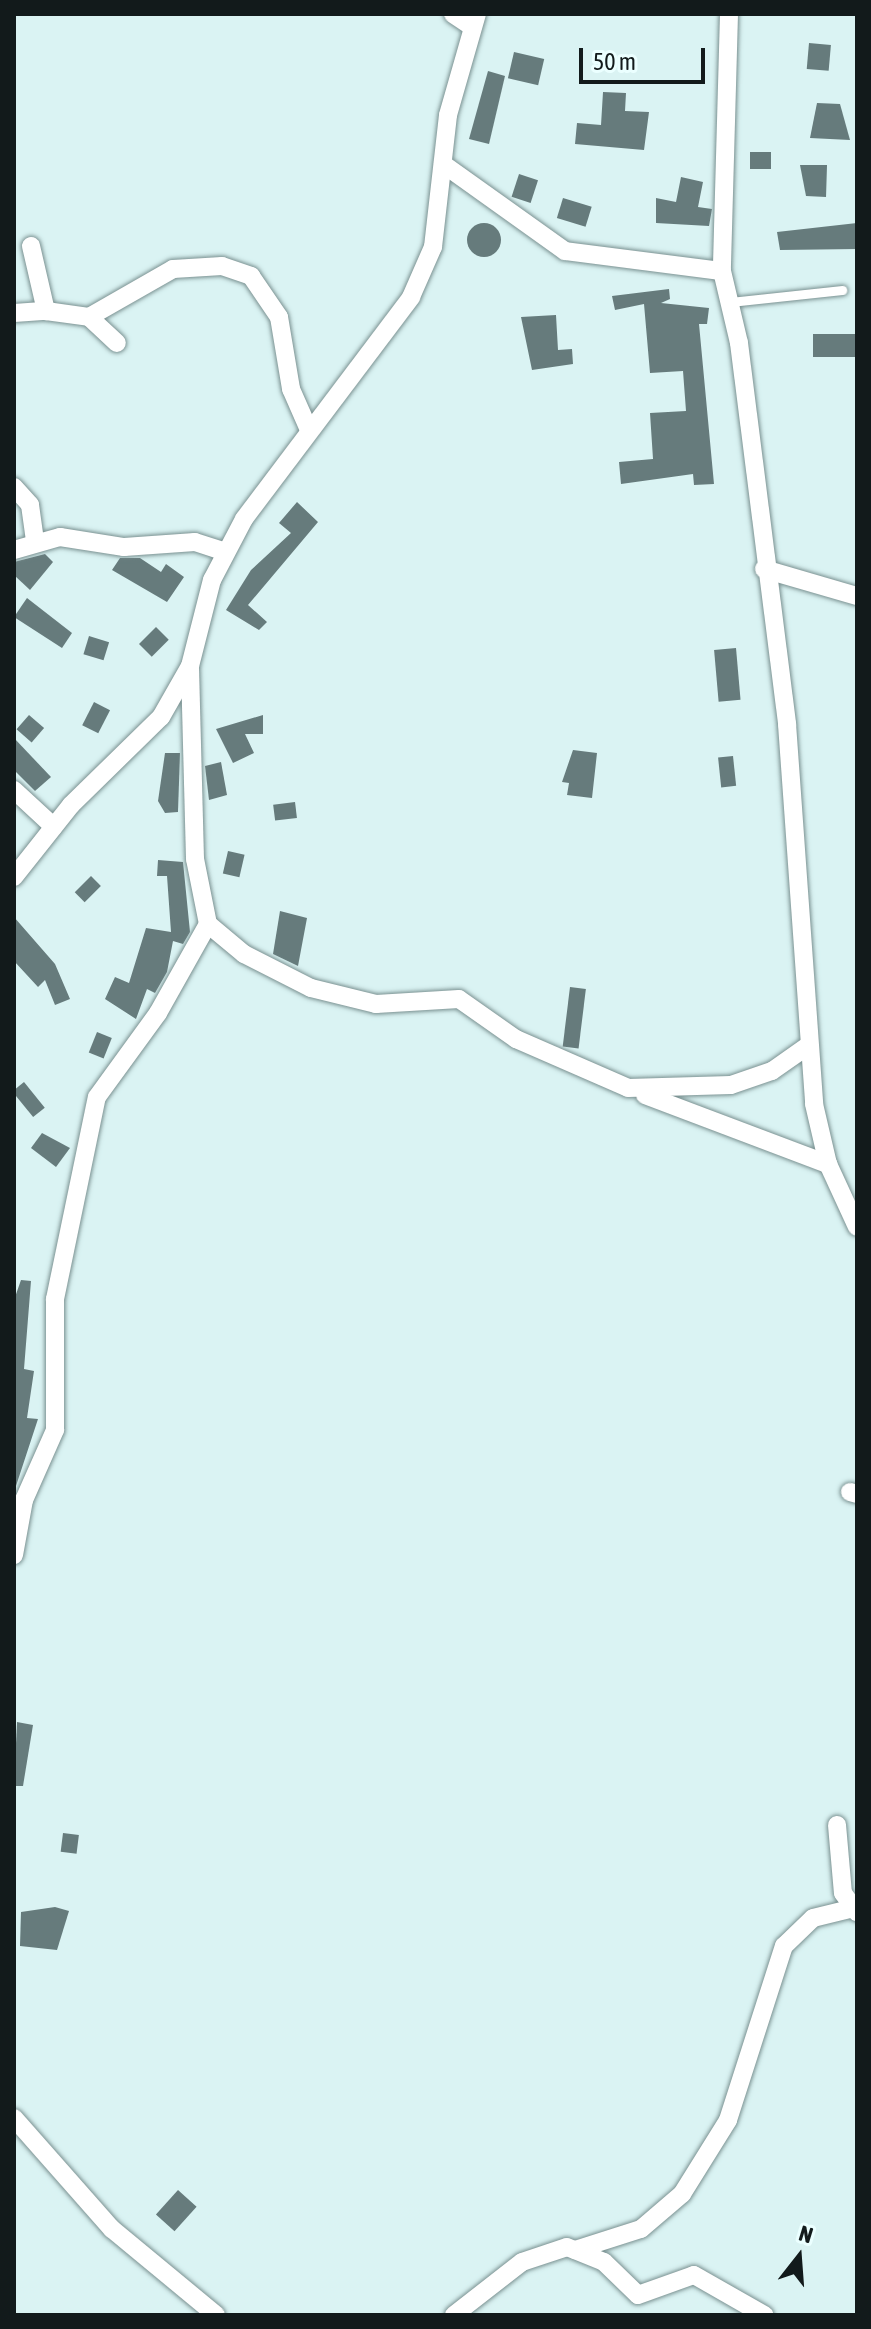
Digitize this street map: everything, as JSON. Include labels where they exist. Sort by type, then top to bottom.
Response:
[{"type":"street","points":[[14,877],[54,827],[142,741],[190,666],[225,552],[309,430],[418,285],[433,247],[443,164],[475,20],[453,14]]},
{"type":"street","points":[[729,14],[722,271],[730,302],[787,724],[809,1045],[828,1164],[857,1227]]},
{"type":"street","points":[[443,164],[565,251],[722,271]]},
{"type":"street","points":[[31,246],[46,311]]},
{"type":"street","points":[[89,317],[173,269],[210,265],[244,272],[276,309],[291,389],[309,430]]},
{"type":"street","points":[[14,313],[46,311],[89,317],[117,343]]},
{"type":"street","points":[[14,487],[30,505],[35,539]]},
{"type":"street","points":[[14,550],[35,539],[124,547],[195,542],[225,552]]},
{"type":"street","points":[[764,569],[857,596]]},
{"type":"street","points":[[190,666],[195,859],[208,924],[244,954],[311,988],[368,1003],[459,999],[516,1039],[628,1088],[828,1164]]},
{"type":"street","points":[[14,790],[54,827]]},
{"type":"street","points":[[14,1555],[24,1500],[55,1430],[55,1299],[97,1097],[158,1013],[208,924]]},
{"type":"street","points":[[628,1088],[731,1085],[772,1071],[809,1045]]},
{"type":"street","points":[[454,2315],[536,2254],[575,2250],[641,2229],[682,2194],[728,2120],[784,1946],[813,1918],[855,1910],[843,1893],[837,1825]]},
{"type":"street","points":[[14,2118],[112,2229],[216,2315]]},
{"type":"street","points":[[575,2250],[604,2262],[638,2295],[694,2275],[764,2315]]},
{"type":"lane","points":[[730,302],[842,290]]},
{"type":"building","points":[[809,43],[831,45],[829,71],[807,69]]},
{"type":"building","points":[[514,52],[544,59],[538,85],[508,78]]},
{"type":"building","points":[[488,71],[505,76],[489,144],[469,139]]},
{"type":"building","points":[[603,92],[626,93],[625,111],[649,112],[644,150],[575,144],[577,123],[601,125]]},
{"type":"building","points":[[817,103],[840,104],[850,140],[810,138]]},
{"type":"building","points":[[750,152],[771,152],[771,169],[750,169]]},
{"type":"building","points":[[800,165],[827,165],[826,197],[806,196]]},
{"type":"building","points":[[519,174],[538,180],[531,203],[512,197]]},
{"type":"building","points":[[681,177],[703,182],[698,207],[712,209],[709,226],[656,223],[656,198],[676,202]]},
{"type":"building","points":[[563,198],[592,207],[586,227],[557,218]]},
{"type":"building","points":[[484,223],[496,228],[501,240],[496,252],[484,257],[472,252],[467,240],[472,228]]},
{"type":"building","points":[[857,223],[857,249],[780,250],[777,232]]},
{"type":"building","points":[[669,289],[670,299],[661,303],[709,308],[707,324],[699,324],[714,484],[694,485],[693,474],[621,484],[619,462],[653,459],[650,413],[686,411],[683,371],[650,373],[644,304],[615,310],[612,296]]},
{"type":"building","points":[[556,315],[558,350],[572,349],[573,364],[532,370],[521,317]]},
{"type":"building","points":[[813,334],[857,334],[857,357],[813,357]]},
{"type":"building","points":[[297,502],[318,522],[248,605],[267,622],[259,630],[226,610],[251,570],[291,533],[279,523]]},
{"type":"building","points":[[45,554],[53,562],[30,590],[14,575],[14,562]]},
{"type":"building","points":[[120,558],[140,558],[161,572],[166,564],[184,577],[167,602],[112,570]]},
{"type":"building","points":[[27,598],[72,633],[62,648],[14,617]]},
{"type":"building","points":[[156,627],[169,640],[152,657],[139,644]]},
{"type":"building","points":[[89,636],[109,642],[104,660],[83,654]]},
{"type":"building","points":[[736,648],[741,700],[719,702],[714,650]]},
{"type":"building","points":[[94,702],[110,710],[98,733],[82,725]]},
{"type":"building","points":[[29,715],[44,728],[32,742],[17,729]]},
{"type":"building","points":[[263,715],[263,734],[245,734],[254,753],[233,763],[216,729]]},
{"type":"building","points":[[14,738],[51,777],[35,791],[14,770]]},
{"type":"building","points":[[573,750],[597,753],[592,798],[567,795],[569,783],[562,782]]},
{"type":"building","points":[[165,753],[180,753],[178,812],[165,813],[158,801]]},
{"type":"building","points":[[733,756],[736,786],[721,787],[718,758]]},
{"type":"building","points":[[221,762],[227,795],[209,800],[205,766]]},
{"type":"building","points":[[295,802],[297,818],[275,821],[273,805]]},
{"type":"building","points":[[228,851],[245,855],[239,877],[223,873]]},
{"type":"building","points":[[158,860],[183,862],[190,932],[183,944],[173,941],[167,972],[155,993],[147,989],[136,1019],[105,999],[115,977],[129,983],[146,928],[171,932],[167,876],[157,876]]},
{"type":"building","points":[[91,876],[101,886],[85,902],[75,892]]},
{"type":"building","points":[[280,911],[307,918],[298,966],[273,954]]},
{"type":"building","points":[[14,917],[55,964],[70,999],[55,1005],[45,980],[38,987],[14,961]]},
{"type":"building","points":[[570,987],[586,989],[579,1049],[563,1047]]},
{"type":"building","points":[[97,1032],[112,1038],[104,1058],[89,1052]]},
{"type":"building","points":[[24,1082],[45,1108],[33,1117],[14,1093]]},
{"type":"building","points":[[42,1133],[70,1148],[56,1167],[31,1148]]},
{"type":"building","points":[[21,1280],[31,1281],[24,1369],[34,1371],[27,1418],[38,1419],[16,1486],[14,1300]]},
{"type":"building","points":[[17,1722],[33,1725],[23,1786],[14,1786]]},
{"type":"building","points":[[63,1833],[79,1835],[77,1854],[61,1852]]},
{"type":"building","points":[[55,1907],[69,1911],[57,1950],[20,1946],[21,1912]]},
{"type":"building","points":[[178,2190],[197,2207],[174,2231],[156,2215]]}]
